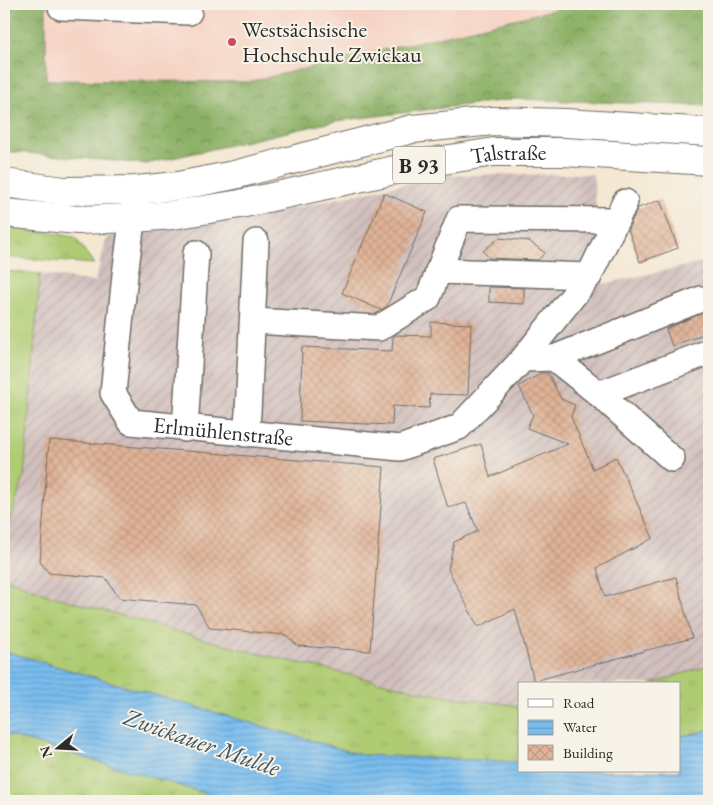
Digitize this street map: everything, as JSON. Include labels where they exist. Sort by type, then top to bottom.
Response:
[{"type":"main road","name":"Talstraße","points":[[136,190],[178,186],[234,175],[412,129],[484,122],[566,123],[709,132]]},
{"type":"main road","name":"Talstraße","points":[[133,218],[173,215],[240,204],[431,162],[494,152],[564,152],[709,161]]},
{"type":"main road","name":"B 93","points":[[4,183],[64,191],[136,190]]},
{"type":"main road","name":"B 93","points":[[4,213],[78,220],[133,218]]},
{"type":"street","points":[[61,4],[61,7],[189,12]]},
{"type":"street","name":"Erlmühlenstraße","points":[[136,190],[113,393],[131,422],[400,448],[459,427],[523,359],[589,276],[620,211],[459,219],[438,271]]},
{"type":"street","points":[[246,434],[256,242]]},
{"type":"street","points":[[185,428],[196,253]]},
{"type":"street","points":[[253,321],[379,328],[428,298],[438,271],[589,276]]},
{"type":"street","points":[[523,359],[554,358],[701,299]]},
{"type":"street","points":[[599,394],[709,352]]},
{"type":"street","points":[[554,358],[599,394],[672,459]]},
{"type":"shaded area","name":"Westsächsische Hochschule Zwickau","points":[[46,4],[578,4],[248,82],[46,80]]},
{"type":"shaded area","points":[[593,174],[603,284],[709,261],[709,665],[657,682],[518,682],[518,706],[432,694],[239,649],[45,594],[4,577],[4,538],[24,477],[40,274],[95,282],[107,237],[304,206],[443,175]]},
{"type":"green space","points":[[4,4],[46,4],[46,80],[248,82],[578,4],[709,4],[709,106],[515,99],[336,121],[146,164],[4,151]]},
{"type":"green space","points":[[4,225],[75,237],[94,264],[4,257]]},
{"type":"green space","points":[[4,271],[40,274],[24,477],[4,538]]},
{"type":"green space","points":[[4,577],[45,594],[239,649],[432,694],[518,706],[518,762],[361,755],[4,651]]},
{"type":"green space","points":[[709,665],[709,730],[680,737],[680,682],[657,682]]},
{"type":"green space","points":[[4,734],[232,801],[4,801]]},
{"type":"water","name":"Zwickauer Mulde","points":[[4,651],[361,755],[518,762],[518,772],[680,772],[680,737],[709,730],[709,801],[232,801],[4,734]]},
{"type":"building","points":[[384,193],[427,212],[387,306],[381,310],[342,293]]},
{"type":"building","points":[[660,200],[678,248],[640,262],[628,229],[638,208]]},
{"type":"building","points":[[499,238],[529,241],[545,253],[538,260],[489,258],[483,251]]},
{"type":"building","points":[[489,287],[524,288],[524,304],[489,302]]},
{"type":"building","points":[[709,310],[709,332],[672,346],[666,329]]},
{"type":"building","points":[[431,322],[471,324],[468,395],[430,394],[429,408],[393,406],[392,425],[300,421],[302,347],[392,351],[393,337],[396,335],[431,336]]},
{"type":"building","points":[[542,373],[548,373],[561,399],[575,405],[571,417],[593,469],[616,457],[653,538],[597,568],[605,597],[676,577],[692,638],[534,681],[515,609],[478,627],[448,569],[454,542],[478,531],[466,503],[448,508],[433,459],[481,444],[490,477],[568,444],[527,428],[533,415],[519,386]]},
{"type":"building","points":[[49,440],[384,467],[370,651],[298,646],[286,635],[210,628],[196,605],[119,598],[106,578],[49,573],[40,562]]},
{"type":"place","name":"Westsächsische Hochschule Zwickau","points":[[232,42]]}]
